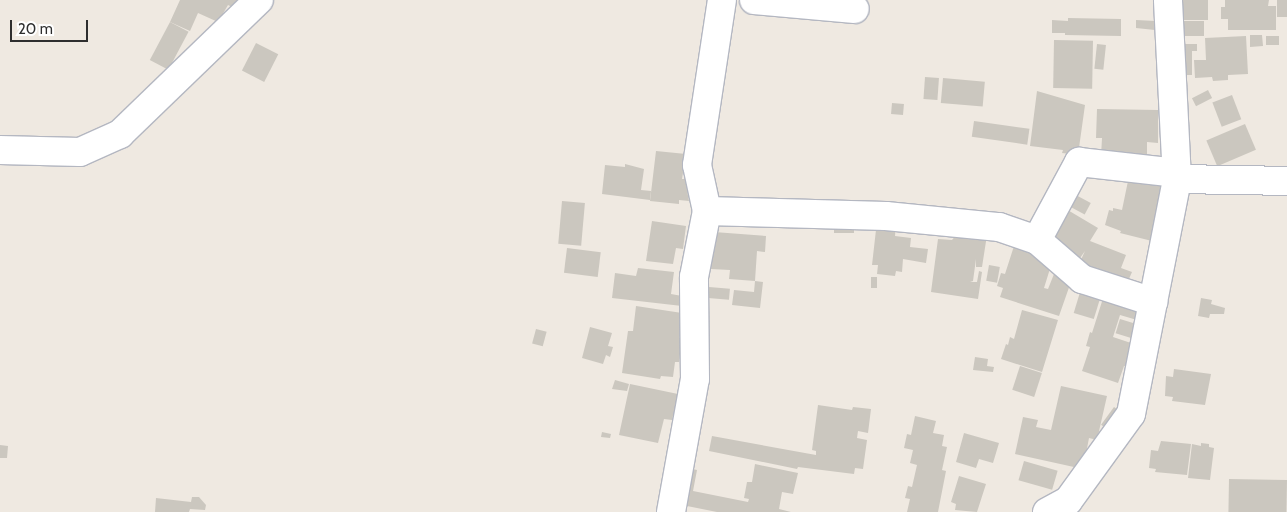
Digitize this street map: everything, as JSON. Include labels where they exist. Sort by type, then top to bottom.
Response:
[{"type":"street","points":[[0,150],[80,152],[120,134],[259,0]]},
{"type":"street","points":[[671,512],[695,379],[694,277],[707,211],[697,166],[722,0]]},
{"type":"street","points":[[754,0],[855,9]]},
{"type":"street","points":[[1047,512],[1068,501],[1131,414],[1177,176],[1168,0]]},
{"type":"street","points":[[1037,240],[1079,162],[1177,176],[1287,181]]},
{"type":"street","points":[[707,211],[886,216],[999,227],[1037,240],[1082,279],[1152,302]]},
{"type":"building","points":[[180,0],[244,0],[236,9],[228,5],[218,22],[198,13],[190,31],[170,22]]},
{"type":"building","points":[[1177,0],[1208,0],[1208,20],[1177,20]]},
{"type":"building","points":[[1225,0],[1269,0],[1268,6],[1276,6],[1276,30],[1228,30],[1228,19],[1221,19],[1221,7],[1225,7]]},
{"type":"building","points":[[1277,0],[1287,0],[1287,17],[1277,17]]},
{"type":"building","points":[[1068,18],[1121,19],[1121,36],[1052,33],[1052,20],[1068,21]]},
{"type":"building","points":[[1136,20],[1156,21],[1155,30],[1136,28]]},
{"type":"building","points":[[1182,21],[1204,21],[1204,36],[1182,36]]},
{"type":"building","points":[[170,22],[189,32],[168,70],[150,60]]},
{"type":"building","points":[[1250,35],[1262,35],[1263,46],[1250,47]]},
{"type":"building","points":[[1246,36],[1248,74],[1228,75],[1228,80],[1213,81],[1212,77],[1195,78],[1194,60],[1206,60],[1205,38]]},
{"type":"building","points":[[1266,36],[1279,36],[1279,45],[1266,45]]},
{"type":"building","points":[[1054,40],[1093,41],[1092,89],[1053,88]]},
{"type":"building","points":[[256,43],[278,54],[264,82],[242,71]]},
{"type":"building","points":[[1097,44],[1106,45],[1103,70],[1094,69]]},
{"type":"building","points":[[1181,44],[1197,44],[1197,51],[1192,51],[1192,75],[1181,75]]},
{"type":"building","points":[[925,77],[939,78],[937,100],[923,99]]},
{"type":"building","points":[[943,78],[985,82],[983,107],[941,103]]},
{"type":"building","points":[[1208,90],[1212,98],[1196,106],[1192,98]]},
{"type":"building","points":[[1037,91],[1085,105],[1078,155],[1062,153],[1063,150],[1030,146]]},
{"type":"building","points":[[1232,95],[1241,119],[1222,127],[1212,103]]},
{"type":"building","points":[[892,103],[904,104],[903,115],[891,114]]},
{"type":"building","points":[[1097,109],[1158,110],[1158,143],[1147,142],[1147,157],[1101,156],[1102,138],[1096,138]]},
{"type":"building","points":[[974,121],[1029,129],[1027,145],[972,137]]},
{"type":"building","points":[[1245,124],[1256,150],[1217,166],[1206,140]]},
{"type":"building","points":[[656,151],[686,154],[682,179],[685,179],[689,201],[679,200],[679,204],[650,201]]},
{"type":"building","points":[[625,164],[644,169],[641,190],[651,191],[650,200],[602,194],[605,165],[625,167]]},
{"type":"building","points":[[1147,178],[1166,182],[1156,242],[1120,233],[1121,231],[1105,225],[1109,210],[1113,211],[1113,208],[1122,210],[1128,181],[1146,185]]},
{"type":"building","points":[[1074,194],[1091,203],[1085,214],[1068,205]]},
{"type":"building","points":[[562,201],[585,203],[581,246],[558,244]]},
{"type":"building","points":[[1066,209],[1098,228],[1090,241],[1126,255],[1121,268],[1132,272],[1125,288],[1079,264],[1085,251],[1080,258],[1048,239]]},
{"type":"building","points":[[652,221],[686,226],[683,249],[676,248],[673,264],[646,261]]},
{"type":"building","points":[[834,221],[854,221],[854,233],[834,233]]},
{"type":"building","points":[[877,221],[896,223],[895,236],[911,238],[910,247],[928,249],[926,263],[903,259],[902,272],[896,271],[895,276],[877,274],[878,265],[872,265]]},
{"type":"building","points":[[714,232],[766,236],[765,252],[757,251],[755,281],[729,279],[730,270],[711,269]]},
{"type":"building","points":[[957,234],[968,236],[967,239],[976,240],[977,234],[987,235],[982,267],[976,267],[976,259],[973,281],[970,282],[977,282],[979,271],[982,272],[978,299],[931,292],[938,239],[952,240]]},
{"type":"building","points":[[1014,246],[1053,259],[1044,288],[1048,289],[1058,264],[1073,276],[1059,316],[1000,297],[1003,288],[997,286],[1001,273],[1005,274]]},
{"type":"building","points":[[567,248],[601,252],[598,277],[564,273]]},
{"type":"building","points":[[989,265],[1000,267],[997,283],[986,281]]},
{"type":"building","points":[[638,268],[674,272],[671,294],[682,296],[682,306],[612,298],[615,273],[636,276]]},
{"type":"building","points":[[871,277],[877,277],[877,288],[871,288]]},
{"type":"building","points":[[755,281],[763,282],[760,308],[732,305],[734,290],[754,292]]},
{"type":"building","points":[[709,287],[730,289],[729,300],[708,298]]},
{"type":"building","points":[[1081,289],[1101,295],[1094,319],[1074,313]]},
{"type":"building","points":[[1105,292],[1142,304],[1137,320],[1120,315],[1113,337],[1134,344],[1127,367],[1124,366],[1118,383],[1082,371],[1090,347],[1086,346],[1090,332],[1092,333]]},
{"type":"building","points":[[1201,298],[1212,300],[1211,304],[1225,308],[1224,314],[1210,314],[1209,318],[1198,316]]},
{"type":"building","points":[[636,306],[682,313],[679,338],[682,338],[679,362],[675,362],[673,377],[661,376],[660,379],[622,373],[628,331],[633,331]]},
{"type":"building","points":[[1022,310],[1058,320],[1042,372],[1001,359],[1010,337],[1014,339]]},
{"type":"building","points":[[1120,319],[1136,324],[1132,338],[1116,333]]},
{"type":"building","points":[[590,327],[612,333],[608,346],[613,347],[610,357],[606,355],[603,364],[582,358]]},
{"type":"building","points":[[536,329],[547,332],[543,346],[532,343]]},
{"type":"building","points":[[975,357],[988,359],[987,366],[994,367],[993,372],[973,370]]},
{"type":"building","points":[[1020,366],[1042,373],[1034,397],[1012,390]]},
{"type":"building","points":[[1174,369],[1211,374],[1205,405],[1172,401],[1173,397],[1165,396],[1166,376],[1173,377]]},
{"type":"building","points":[[615,380],[629,384],[627,391],[612,389]]},
{"type":"building","points":[[630,384],[678,394],[672,420],[664,419],[658,443],[619,435]]},
{"type":"building","points":[[1061,386],[1107,396],[1097,440],[1089,438],[1083,469],[1015,454],[1023,417],[1038,420],[1036,427],[1051,430]]},
{"type":"building","points":[[818,405],[852,410],[853,407],[871,409],[868,433],[858,431],[857,438],[867,440],[863,469],[855,468],[854,474],[798,467],[797,469],[709,451],[712,436],[816,455],[816,451],[812,450]]},
{"type":"building","points":[[1114,407],[1121,412],[1108,430],[1101,425]]},
{"type":"building","points":[[915,416],[936,421],[933,433],[944,435],[942,446],[947,447],[942,470],[946,471],[938,512],[907,512],[910,499],[905,498],[908,486],[912,487],[917,465],[910,463],[913,450],[904,448],[907,434],[911,435]]},
{"type":"building","points":[[602,432],[611,434],[610,438],[601,437]]},
{"type":"building","points":[[964,433],[999,443],[993,463],[979,459],[976,468],[956,462]]},
{"type":"building","points":[[1161,441],[1191,444],[1187,475],[1155,472],[1156,469],[1149,468],[1151,450],[1158,451]]},
{"type":"building","points":[[1201,443],[1209,444],[1209,447],[1214,448],[1210,480],[1188,478],[1192,444],[1201,446]]},
{"type":"building","points":[[0,445],[8,446],[7,458],[0,458]]},
{"type":"building","points":[[1024,461],[1058,471],[1052,490],[1018,480]]},
{"type":"building","points":[[755,464],[798,473],[793,494],[782,492],[779,509],[791,512],[717,512],[677,504],[684,467],[697,470],[693,491],[748,502],[749,499],[744,498],[747,482],[752,482]]},
{"type":"building","points":[[959,476],[986,484],[977,512],[955,510],[956,504],[951,502]]},
{"type":"building","points":[[1229,479],[1287,480],[1286,512],[1228,512]]},
{"type":"building","points":[[192,497],[199,497],[206,505],[205,510],[190,509],[189,512],[155,512],[156,498],[191,502]]}]
